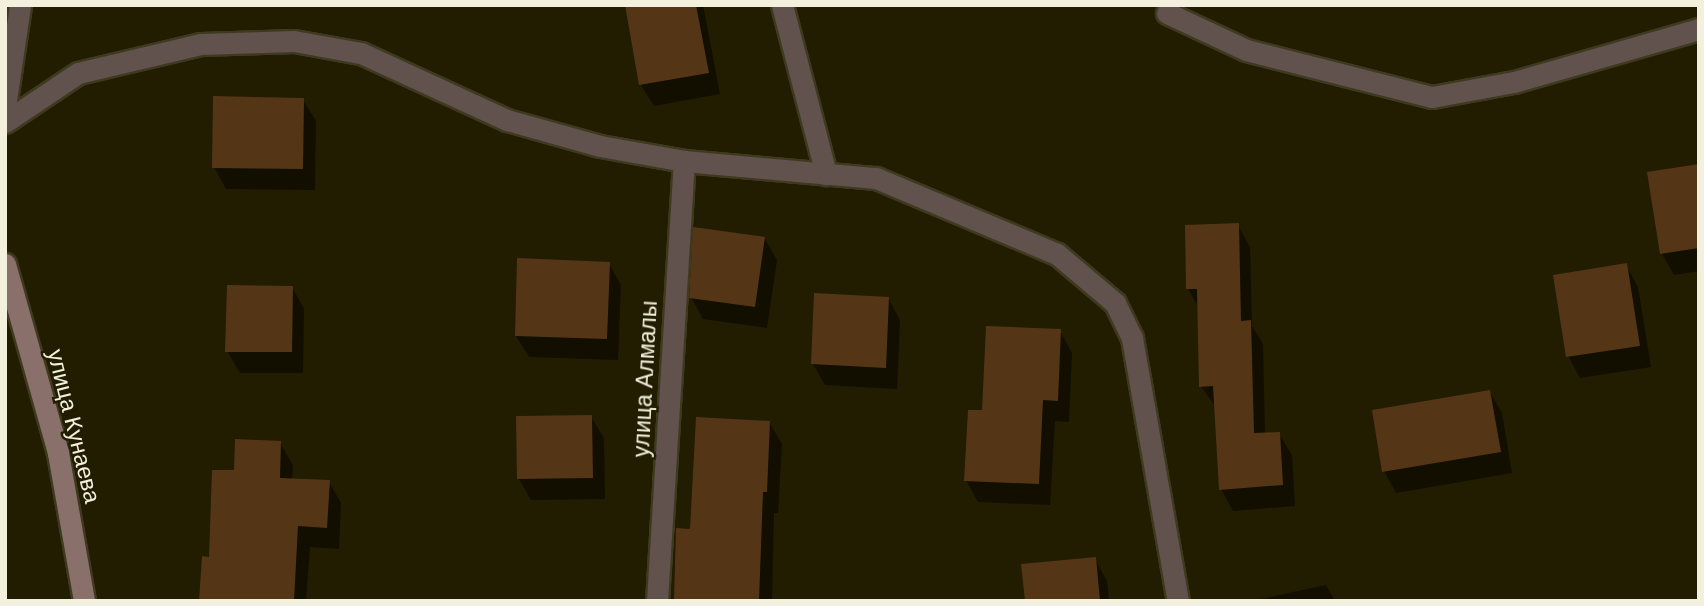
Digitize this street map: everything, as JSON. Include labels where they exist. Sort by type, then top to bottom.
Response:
[{"type":"main road","name":"улица Кунаева","points":[[5,264],[58,453],[84,601]]},
{"type":"street","points":[[5,107],[20,5]]},
{"type":"street","points":[[782,5],[825,174]]},
{"type":"street","points":[[1167,12],[1246,50],[1432,97],[1514,82],[1699,29]]},
{"type":"street","points":[[5,122],[78,73],[201,44],[294,41],[361,53],[506,120],[600,146],[684,161],[876,178],[1057,254],[1115,303],[1132,338],[1178,601]]},
{"type":"street","name":"улица Алмалы","points":[[657,601],[684,161]]},
{"type":"building","points":[[625,5],[696,5],[709,73],[639,85]]},
{"type":"building","points":[[213,96],[304,98],[303,169],[212,168]]},
{"type":"building","points":[[1699,164],[1699,248],[1660,254],[1647,172]]},
{"type":"building","points":[[1239,223],[1241,321],[1251,320],[1254,433],[1280,432],[1283,485],[1219,490],[1213,386],[1199,387],[1197,289],[1186,289],[1185,225]]},
{"type":"building","points":[[693,227],[765,237],[755,307],[689,298]]},
{"type":"building","points":[[517,258],[610,262],[607,339],[515,336]]},
{"type":"building","points":[[1627,263],[1640,346],[1566,357],[1553,275]]},
{"type":"building","points":[[227,285],[293,286],[292,352],[225,352]]},
{"type":"building","points":[[814,293],[889,297],[886,368],[811,364]]},
{"type":"building","points":[[986,326],[1061,329],[1058,401],[1043,400],[1039,484],[964,481],[968,410],[982,410]]},
{"type":"building","points":[[1490,390],[1501,452],[1382,472],[1372,410]]},
{"type":"building","points":[[592,415],[593,478],[517,479],[516,416]]},
{"type":"building","points":[[696,417],[770,421],[767,492],[763,492],[759,601],[674,600],[676,528],[690,529]]},
{"type":"building","points":[[235,439],[281,441],[280,478],[330,480],[327,528],[298,526],[294,601],[199,601],[202,556],[209,557],[212,470],[234,470]]},
{"type":"building","points":[[1096,557],[1100,601],[1025,601],[1021,564]]}]
